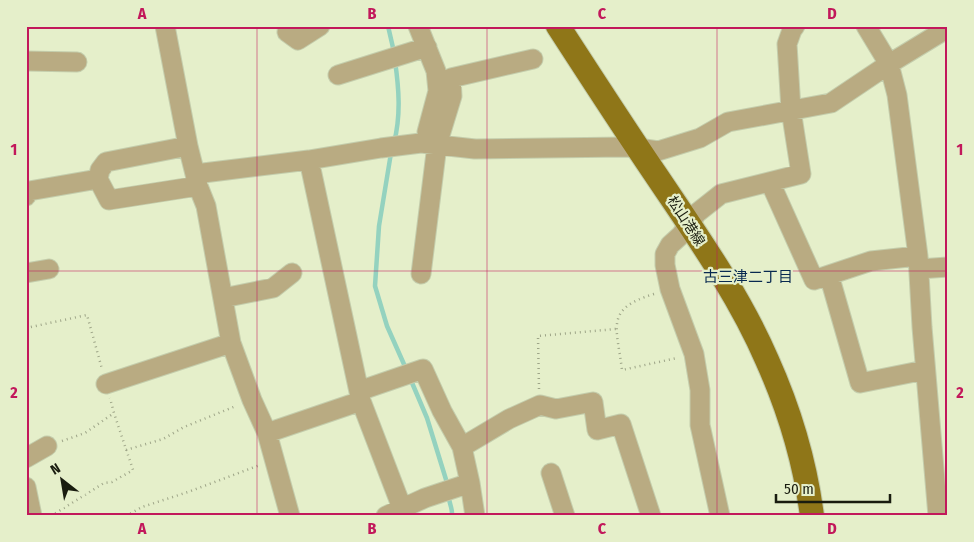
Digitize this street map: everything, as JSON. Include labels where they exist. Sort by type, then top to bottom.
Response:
[{"type":"main road","name":"松山港線","points":[[558,26],[690,225],[738,303],[767,358],[792,426],[801,459],[812,516]]},
{"type":"street","points":[[165,26],[188,146],[196,180],[206,206],[231,344],[252,400],[267,433],[290,516]]},
{"type":"street","points":[[286,32],[298,40],[320,26]]},
{"type":"street","points":[[418,26],[436,70],[438,91],[429,144],[421,274]]},
{"type":"street","points":[[720,516],[700,425],[700,390],[694,354],[670,289],[665,265],[665,254],[670,245],[681,236],[697,214],[721,194],[801,174],[791,110],[787,44],[792,30],[796,26]]},
{"type":"street","points":[[866,26],[889,64],[897,95],[919,262],[925,370],[938,516]]},
{"type":"street","points":[[188,146],[106,162],[100,170],[98,179],[109,200],[196,180],[381,148],[429,144],[475,149],[638,148],[658,151],[700,138],[728,122],[831,102],[948,28]]},
{"type":"street","points":[[338,76],[427,48]]},
{"type":"street","points":[[429,144],[452,96],[451,78],[533,59]]},
{"type":"street","points":[[26,61],[77,62]]},
{"type":"street","points":[[309,160],[360,396],[393,512],[470,483]]},
{"type":"street","points":[[27,190],[98,179]]},
{"type":"street","points":[[770,182],[814,280],[871,261],[919,262],[948,267]]},
{"type":"street","points":[[26,273],[49,269]]},
{"type":"street","points":[[223,298],[273,288],[292,273]]},
{"type":"street","points":[[829,275],[860,383],[925,370]]},
{"type":"street","points":[[106,384],[231,344]]},
{"type":"street","points":[[267,433],[423,369],[442,411],[462,448],[475,516]]},
{"type":"street","points":[[462,448],[509,419],[540,405],[556,409],[593,402],[597,430],[620,424],[650,516]]},
{"type":"street","points":[[26,458],[47,446]]},
{"type":"street","points":[[552,473],[565,516]]},
{"type":"street","points":[[26,487],[32,516]]},
{"type":"path","points":[[670,289],[631,303],[622,310],[616,320],[622,370],[694,354]]},
{"type":"path","points":[[26,328],[88,315],[114,413],[133,470],[112,482],[104,483],[51,516]]},
{"type":"path","points":[[540,405],[538,336],[616,329]]},
{"type":"path","points":[[126,450],[163,439],[184,427],[252,400]]},
{"type":"path","points":[[47,446],[85,433],[114,413]]},
{"type":"path","points":[[126,516],[142,507],[188,492],[274,459]]},
{"type":"waterway","points":[[388,26],[394,52]]},
{"type":"waterway","points":[[394,143],[399,102],[395,61]]},
{"type":"waterway","points":[[391,153],[379,226],[375,286],[387,326],[407,371]]},
{"type":"waterway","points":[[410,378],[427,418],[448,486]]},
{"type":"waterway","points":[[449,495],[452,516]]},
{"type":"district","name":"古三津二丁目","points":[[748,277]]}]
